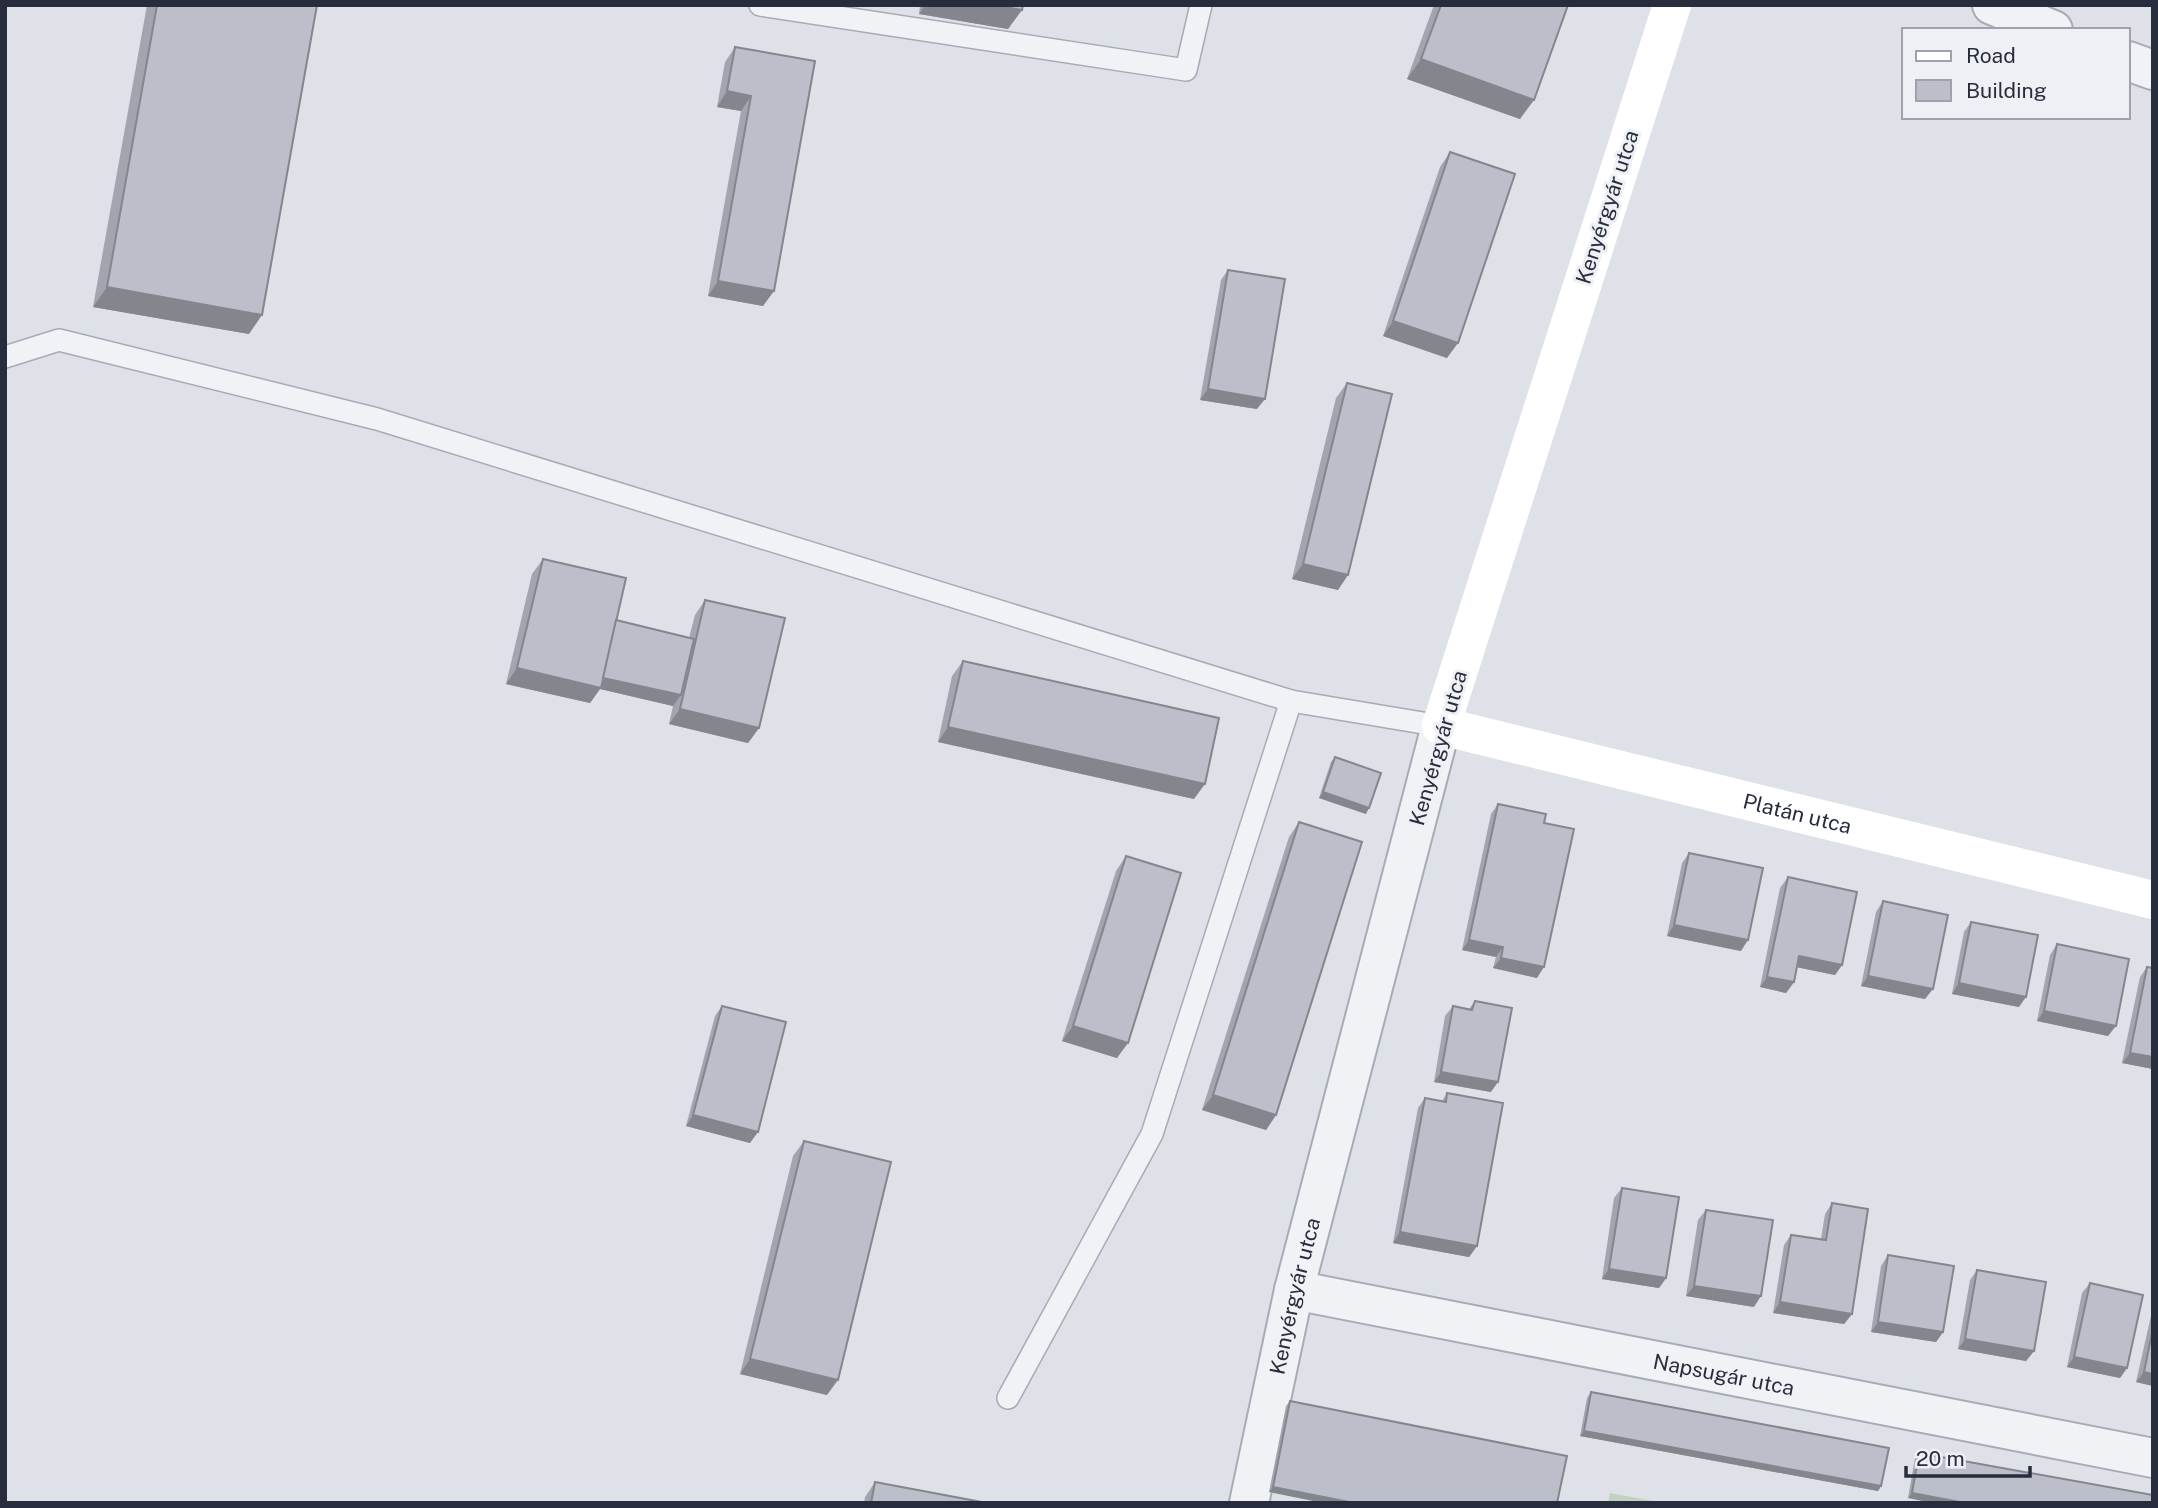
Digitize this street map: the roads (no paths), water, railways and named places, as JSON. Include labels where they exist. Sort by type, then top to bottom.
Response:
[{"type":"street","name":"Kenyérgyár utca","points":[[1249,1503],[1294,1290],[1441,726],[1672,5]]},
{"type":"street","points":[[1992,5],[2048,28]]},
{"type":"street","points":[[2130,62],[2153,71]]},
{"type":"street","name":"Platán utca","points":[[1441,726],[2153,900]]},
{"type":"street","name":"Napsugár utca","points":[[1294,1290],[2153,1458]]},
{"type":"lane","points":[[760,5],[1186,70],[1201,5]]},
{"type":"lane","points":[[5,357],[59,340],[377,419],[1291,701],[1441,726]]},
{"type":"lane","points":[[1008,1398],[1152,1134],[1291,701]]}]
